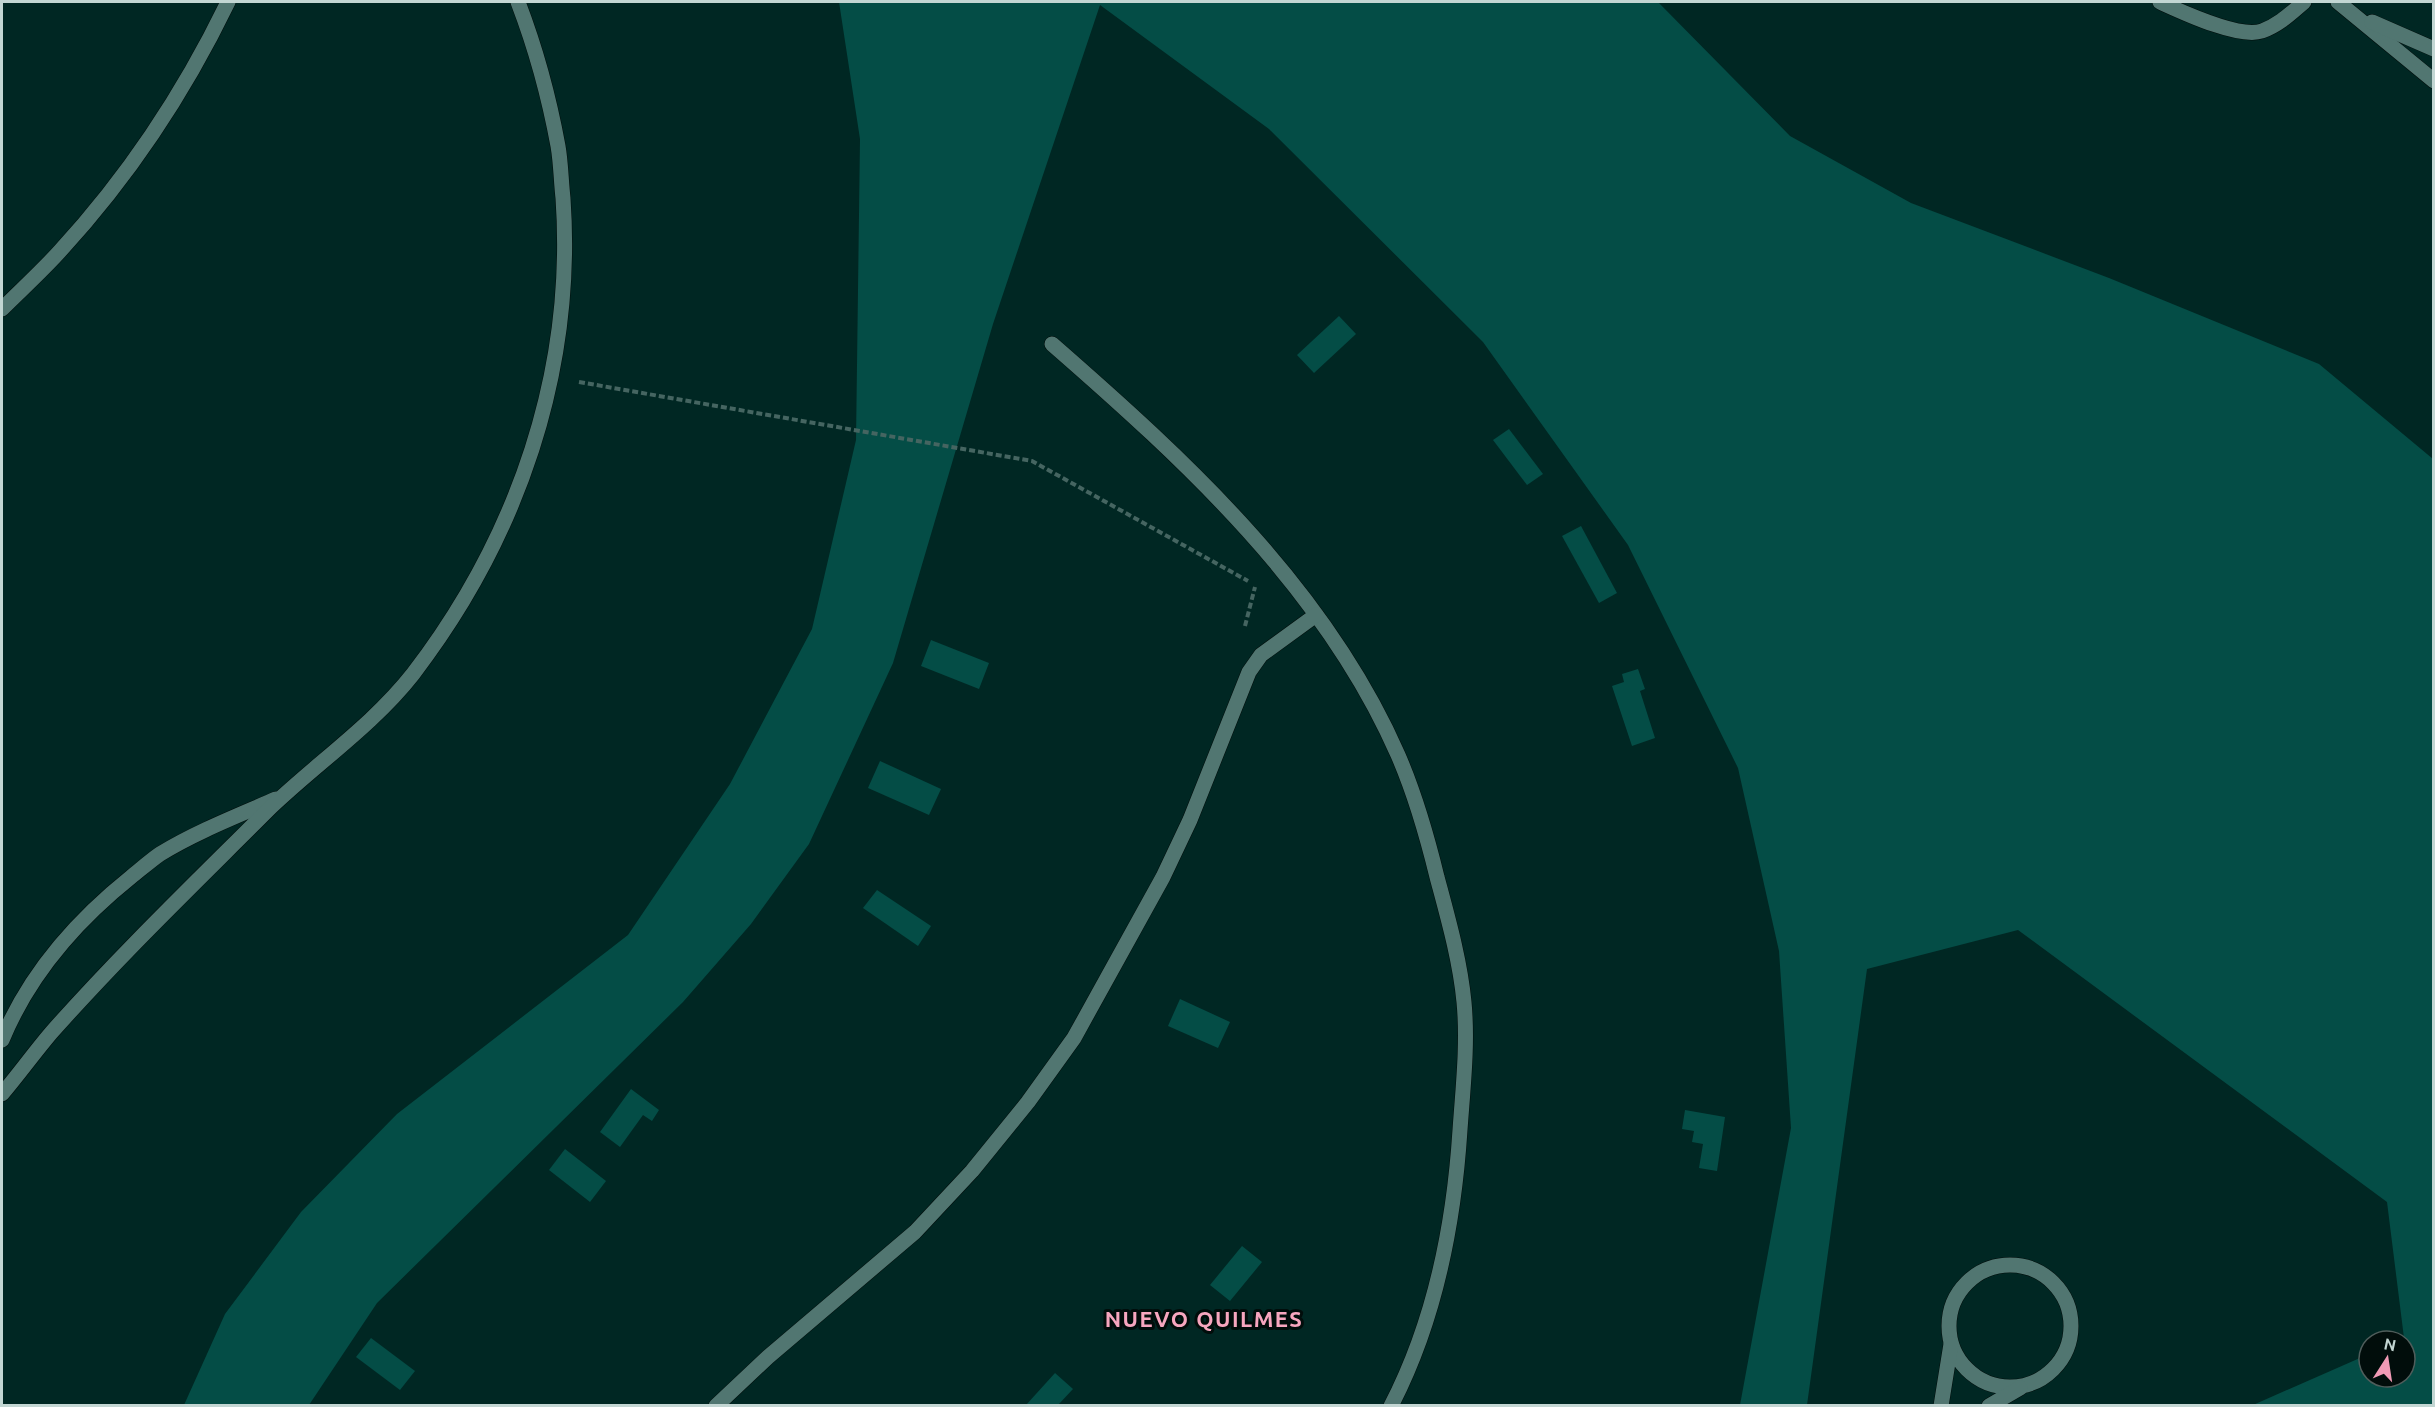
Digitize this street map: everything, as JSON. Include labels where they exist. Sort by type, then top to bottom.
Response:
[{"type":"street","points":[[2,309],[60,251],[126,173],[174,103],[228,2]]},
{"type":"street","points":[[2,1094],[50,1034],[166,911],[284,795],[373,716],[412,676],[495,546],[529,462],[551,377],[562,313],[565,230],[559,149],[536,50],[518,2]]},
{"type":"street","points":[[2160,2],[2223,28],[2260,32],[2282,21],[2304,2]]},
{"type":"street","points":[[2338,2],[2433,81]]},
{"type":"street","points":[[2356,15],[2433,49]]},
{"type":"street","points":[[1052,344],[1129,411],[1195,473],[1276,563],[1316,615],[1369,697],[1399,756],[1429,844],[1446,910],[1464,1002],[1466,1057],[1459,1154],[1447,1232],[1433,1300],[1391,1406]]},
{"type":"street","points":[[721,1402],[768,1357],[915,1232],[972,1171],[1028,1102],[1074,1038],[1163,877],[1190,820],[1235,702],[1249,672],[1261,655],[1316,615]]},
{"type":"street","points":[[2,1040],[31,982],[101,901],[159,855],[213,826],[284,795]]},
{"type":"street","points":[[1941,1406],[1951,1344],[1948,1323],[1953,1302],[1964,1284],[1980,1271],[2001,1264],[2022,1265],[2042,1272],[2058,1286],[2069,1304],[2072,1325],[2069,1346],[2059,1364],[2043,1378],[1989,1406]]},
{"type":"street","points":[[1951,1344],[1959,1360],[1971,1374],[1987,1383],[2005,1387],[2024,1386]]},
{"type":"path","points":[[551,377],[1032,461],[1256,585],[1247,623],[1240,631]]},
{"type":"shaded area","points":[[839,2],[1658,2],[1790,136],[1911,203],[2109,278],[2319,364],[2433,459],[2433,1405],[2253,1405],[2357,1359],[2357,1389],[2417,1389],[2417,1329],[2403,1329],[2387,1202],[2018,930],[1867,969],[1807,1405],[1740,1405],[1791,1128],[1779,951],[1738,768],[1628,545],[1483,342],[1269,129],[1100,5],[993,324],[893,663],[809,844],[751,924],[683,1002],[377,1303],[309,1405],[184,1405],[225,1314],[301,1212],[397,1114],[628,935],[730,784],[812,629],[856,440],[860,139]]},
{"type":"shaded area","points":[[1339,316],[1356,334],[1314,373],[1297,355]]},
{"type":"shaded area","points":[[1509,429],[1543,474],[1527,485],[1493,440]]},
{"type":"shaded area","points":[[1581,526],[1617,593],[1599,603],[1562,536]]},
{"type":"shaded area","points":[[931,640],[989,663],[979,689],[921,666]]},
{"type":"shaded area","points":[[1638,669],[1645,689],[1640,691],[1655,738],[1632,746],[1612,686],[1624,682],[1622,674]]},
{"type":"shaded area","points":[[880,761],[941,789],[929,815],[868,788]]},
{"type":"shaded area","points":[[877,890],[931,926],[918,946],[863,908]]},
{"type":"shaded area","points":[[1180,999],[1230,1022],[1218,1048],[1168,1026]]},
{"type":"shaded area","points":[[631,1089],[659,1110],[652,1121],[643,1115],[620,1147],[600,1132]]},
{"type":"shaded area","points":[[1685,1110],[1725,1117],[1717,1171],[1699,1168],[1703,1144],[1692,1142],[1694,1131],[1682,1129]]},
{"type":"shaded area","points":[[565,1149],[606,1181],[590,1202],[549,1170]]},
{"type":"shaded area","points":[[1242,1246],[1262,1262],[1230,1301],[1210,1285]]},
{"type":"shaded area","points":[[371,1338],[415,1371],[400,1390],[356,1357]]},
{"type":"shaded area","points":[[1055,1373],[1073,1389],[1058,1405],[1026,1405]]},
{"type":"district","name":"NUEVO QUILMES","points":[[1204,1319]]}]
